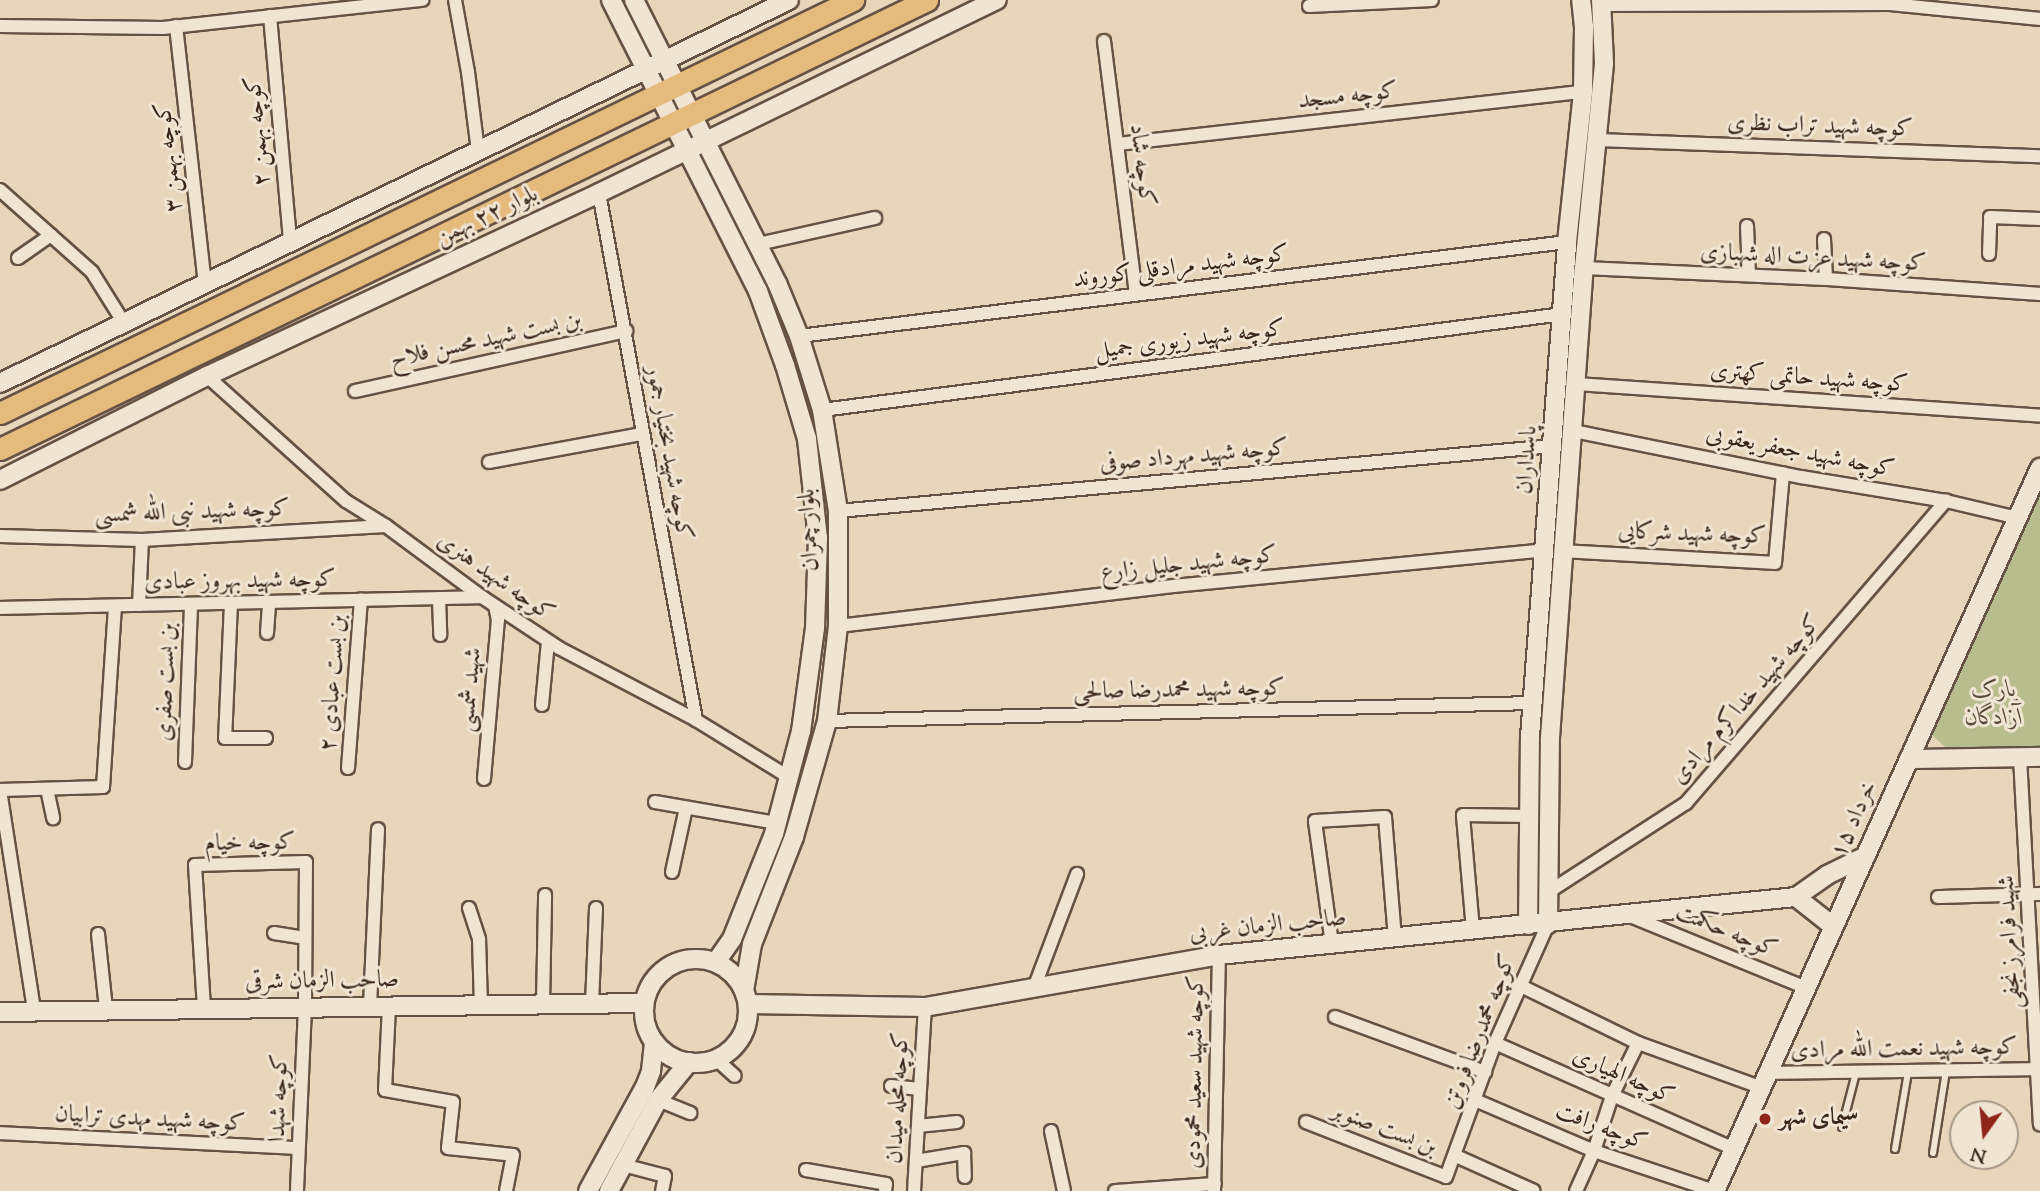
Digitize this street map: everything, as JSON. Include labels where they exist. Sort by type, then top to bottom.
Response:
[{"type":"main road","points":[[611,0],[647,69],[670,90]]},
{"type":"main road","points":[[634,0],[666,60],[670,90]]},
{"type":"main road","points":[[0,383],[789,0]]},
{"type":"main road","name":"بلوار ۲۲ بهمن","points":[[0,413],[853,0]]},
{"type":"main road","name":"بلوار ۲۲ بهمن","points":[[0,449],[927,0]]},
{"type":"main road","name":"بلوار ۲۲ بهمن","points":[[0,481],[207,376],[600,193],[997,0]]},
{"type":"main road","name":"پاسداران","points":[[1548,924],[1553,446],[1567,242],[1583,92],[1584,27],[1581,0]]},
{"type":"main road","name":"پاسداران","points":[[1528,925],[1533,703],[1574,431],[1584,268],[1604,63],[1601,2]]},
{"type":"main road","name":"بلوار چمران","points":[[670,90],[684,118],[707,141],[800,335],[822,410],[838,511],[838,626],[827,721],[794,836],[752,944],[746,997]]},
{"type":"main road","name":"بلوار چمران","points":[[684,118],[688,150],[758,291],[785,365],[807,439],[818,538],[816,628],[800,731],[777,823],[732,939],[716,962]]},
{"type":"main road","name":"۱۵ خرداد","points":[[1715,1191],[2040,468]]},
{"type":"main road","points":[[1909,759],[2040,757]]},
{"type":"main road","points":[[1834,927],[1796,897],[1827,874],[1866,856]]},
{"type":"main road","name":"صاحب الزمان غربی","points":[[746,997],[925,1007],[1219,955],[1796,897]]},
{"type":"main road","points":[[588,1191],[645,1087],[651,1071],[654,1042],[644,1017],[644,1003],[654,979],[676,962],[703,959],[716,962],[738,979],[746,997],[744,1031],[728,1052],[716,1059],[689,1062],[676,1059],[654,1042]]},
{"type":"main road","name":"صاحب الزمان شرقی","points":[[0,1012],[34,1009],[644,1003]]},
{"type":"main road","points":[[609,1191],[658,1100],[689,1062]]},
{"type":"street","points":[[0,26],[176,26],[422,0]]},
{"type":"street","points":[[454,0],[468,72],[478,151]]},
{"type":"street","points":[[1309,6],[1432,0]]},
{"type":"street","points":[[1601,2],[1890,4],[2040,19]]},
{"type":"street","name":"کوچه بهمن ۲","points":[[270,16],[290,242]]},
{"type":"street","name":"کوچه بهمن ۳","points":[[176,26],[205,283]]},
{"type":"street","name":"کوچه شاد","points":[[1104,41],[1136,294]]},
{"type":"street","name":"کوچه مسجد","points":[[1117,144],[1583,92]]},
{"type":"street","name":"کوچه شهید تراب نظری","points":[[1597,140],[2040,156]]},
{"type":"street","points":[[0,190],[92,272],[124,323]]},
{"type":"street","name":"کوچه شهید بختیار جمور","points":[[600,193],[626,331],[641,434],[696,720]]},
{"type":"street","points":[[1989,254],[1990,217],[2040,219]]},
{"type":"street","points":[[758,244],[875,218]]},
{"type":"street","points":[[1747,226],[1749,275]]},
{"type":"street","points":[[18,258],[51,235]]},
{"type":"street","points":[[1824,239],[1826,279]]},
{"type":"street","name":"کوچه شهید مرادقلی کوروند","points":[[800,335],[1567,242]]},
{"type":"street","name":"کوچه شهید عزت اله شهبازی","points":[[1584,268],[1826,279],[2040,294]]},
{"type":"street","name":"کوچه شهید زیوری جمیل","points":[[822,410],[1563,314]]},
{"type":"street","name":"بن بست شهید محسن فلاح","points":[[355,391],[626,331]]},
{"type":"street","name":"کوچه شهید هنری","points":[[207,376],[346,501],[386,526],[481,597],[548,641],[696,720],[787,776]]},
{"type":"street","name":"کوچه شهید حاتمی کهتری","points":[[1575,384],[2040,416]]},
{"type":"street","name":"کوچه شهید جعفر یعقوبی","points":[[1574,431],[1783,473],[1946,501],[2018,518]]},
{"type":"street","points":[[489,462],[641,434]]},
{"type":"street","name":"کوچه شهید مهرداد صوفی","points":[[838,511],[1553,446]]},
{"type":"street","name":"کوچه شهید شرکایی","points":[[1554,551],[1775,563],[1783,473]]},
{"type":"street","name":"کوچه شهید خداکرم مرادی","points":[[1550,891],[1686,803],[1946,501]]},
{"type":"street","name":"کوچه شهید نبی الله شمسی","points":[[0,536],[142,540],[386,526]]},
{"type":"street","points":[[139,605],[142,540]]},
{"type":"street","name":"کوچه شهید جلیل زارع","points":[[838,626],[1174,586],[1554,551]]},
{"type":"street","name":"کوچه شهید بهروز عبادی","points":[[0,608],[481,597]]},
{"type":"street","points":[[439,598],[440,635]]},
{"type":"street","name":"بن بست عبادی ۲","points":[[348,768],[361,600]]},
{"type":"street","points":[[267,632],[269,602]]},
{"type":"street","points":[[231,603],[225,738],[266,738]]},
{"type":"street","name":"بن بست صفری","points":[[185,762],[191,604]]},
{"type":"street","points":[[34,1009],[7,868],[0,790],[103,787],[115,606]]},
{"type":"street","name":"شهید شمسی","points":[[484,779],[498,620],[495,606]]},
{"type":"street","points":[[542,705],[548,641]]},
{"type":"street","name":"کوچه شهید محمدرضا صالحی","points":[[827,721],[1533,703]]},
{"type":"street","name":"شهید فرامرز نجفی","points":[[2020,757],[2035,894],[2040,1124]]},
{"type":"street","points":[[47,789],[53,818]]},
{"type":"street","points":[[654,802],[777,823]]},
{"type":"street","points":[[671,872],[686,807]]},
{"type":"street","points":[[1473,930],[1463,815],[1529,816]]},
{"type":"street","points":[[1332,944],[1315,821],[1385,817],[1395,938]]},
{"type":"street","points":[[370,1006],[378,829]]},
{"type":"street","name":"کوچه خیام","points":[[204,1008],[195,864],[306,862],[305,1007]]},
{"type":"street","points":[[1034,988],[1077,874]]},
{"type":"street","points":[[1938,897],[2035,894]]},
{"type":"street","points":[[543,1004],[545,895]]},
{"type":"street","points":[[468,908],[479,939],[481,1005]]},
{"type":"street","points":[[592,1004],[596,908]]},
{"type":"street","name":"کوچه حکمت","points":[[1630,915],[1806,988]]},
{"type":"street","name":"کوچه محمدرضا فروتن","points":[[1446,1177],[1456,1156],[1495,1043],[1548,924]]},
{"type":"street","points":[[274,933],[305,937]]},
{"type":"street","points":[[98,934],[106,1009]]},
{"type":"street","name":"کوچه شهید سعید محمودی","points":[[1214,1188],[1219,955]]},
{"type":"street","name":"کوچه شهید نعمت الله مرادی","points":[[1519,985],[1638,1043],[1765,1080],[1856,1073],[2039,1069]]},
{"type":"street","points":[[389,1006],[385,1090],[453,1102],[448,1148],[513,1155],[506,1191]]},
{"type":"street","name":"کوچه شهدا","points":[[297,1191],[305,1007]]},
{"type":"street","name":"کوچه محله میدان","points":[[914,1191],[925,1007]]},
{"type":"street","points":[[1335,1017],[1485,1072]]},
{"type":"street","name":"کوچه الهیاری","points":[[1495,1043],[1734,1149]]},
{"type":"street","points":[[1576,1191],[1594,1151],[1612,1096],[1638,1043]]},
{"type":"street","points":[[716,1059],[735,1076]]},
{"type":"street","points":[[891,1086],[920,1089]]},
{"type":"street","points":[[658,1100],[691,1113]]},
{"type":"street","name":"کوچه رافت","points":[[1475,1100],[1594,1151],[1715,1191]]},
{"type":"street","points":[[918,1126],[957,1122]]},
{"type":"street","name":"بن بست صنوبر","points":[[1306,1122],[1446,1177]]},
{"type":"street","points":[[1051,1131],[1064,1191]]},
{"type":"street","name":"کوچه شهید مهدی ترابیان","points":[[0,1133],[298,1148]]},
{"type":"street","points":[[916,1161],[964,1153],[965,1177]]},
{"type":"street","points":[[1456,1156],[1534,1191]]},
{"type":"street","points":[[623,1165],[665,1176],[662,1191]]},
{"type":"street","points":[[806,1170],[886,1184],[885,1191]]},
{"type":"street","points":[[1115,1191],[1214,1188]]},
{"type":"lane","points":[[1933,1153],[1946,1071]]},
{"type":"lane","points":[[1895,1149],[1908,1072]]},
{"type":"lane","points":[[1842,1127],[1856,1073]]},
{"type":"green space","name":"پارک آزادگان","points":[[2040,495],[2040,750],[1960,752],[1944,746],[1930,733]]},
{"type":"place","name":"سیمای شهر","points":[[1765,1119]]}]
